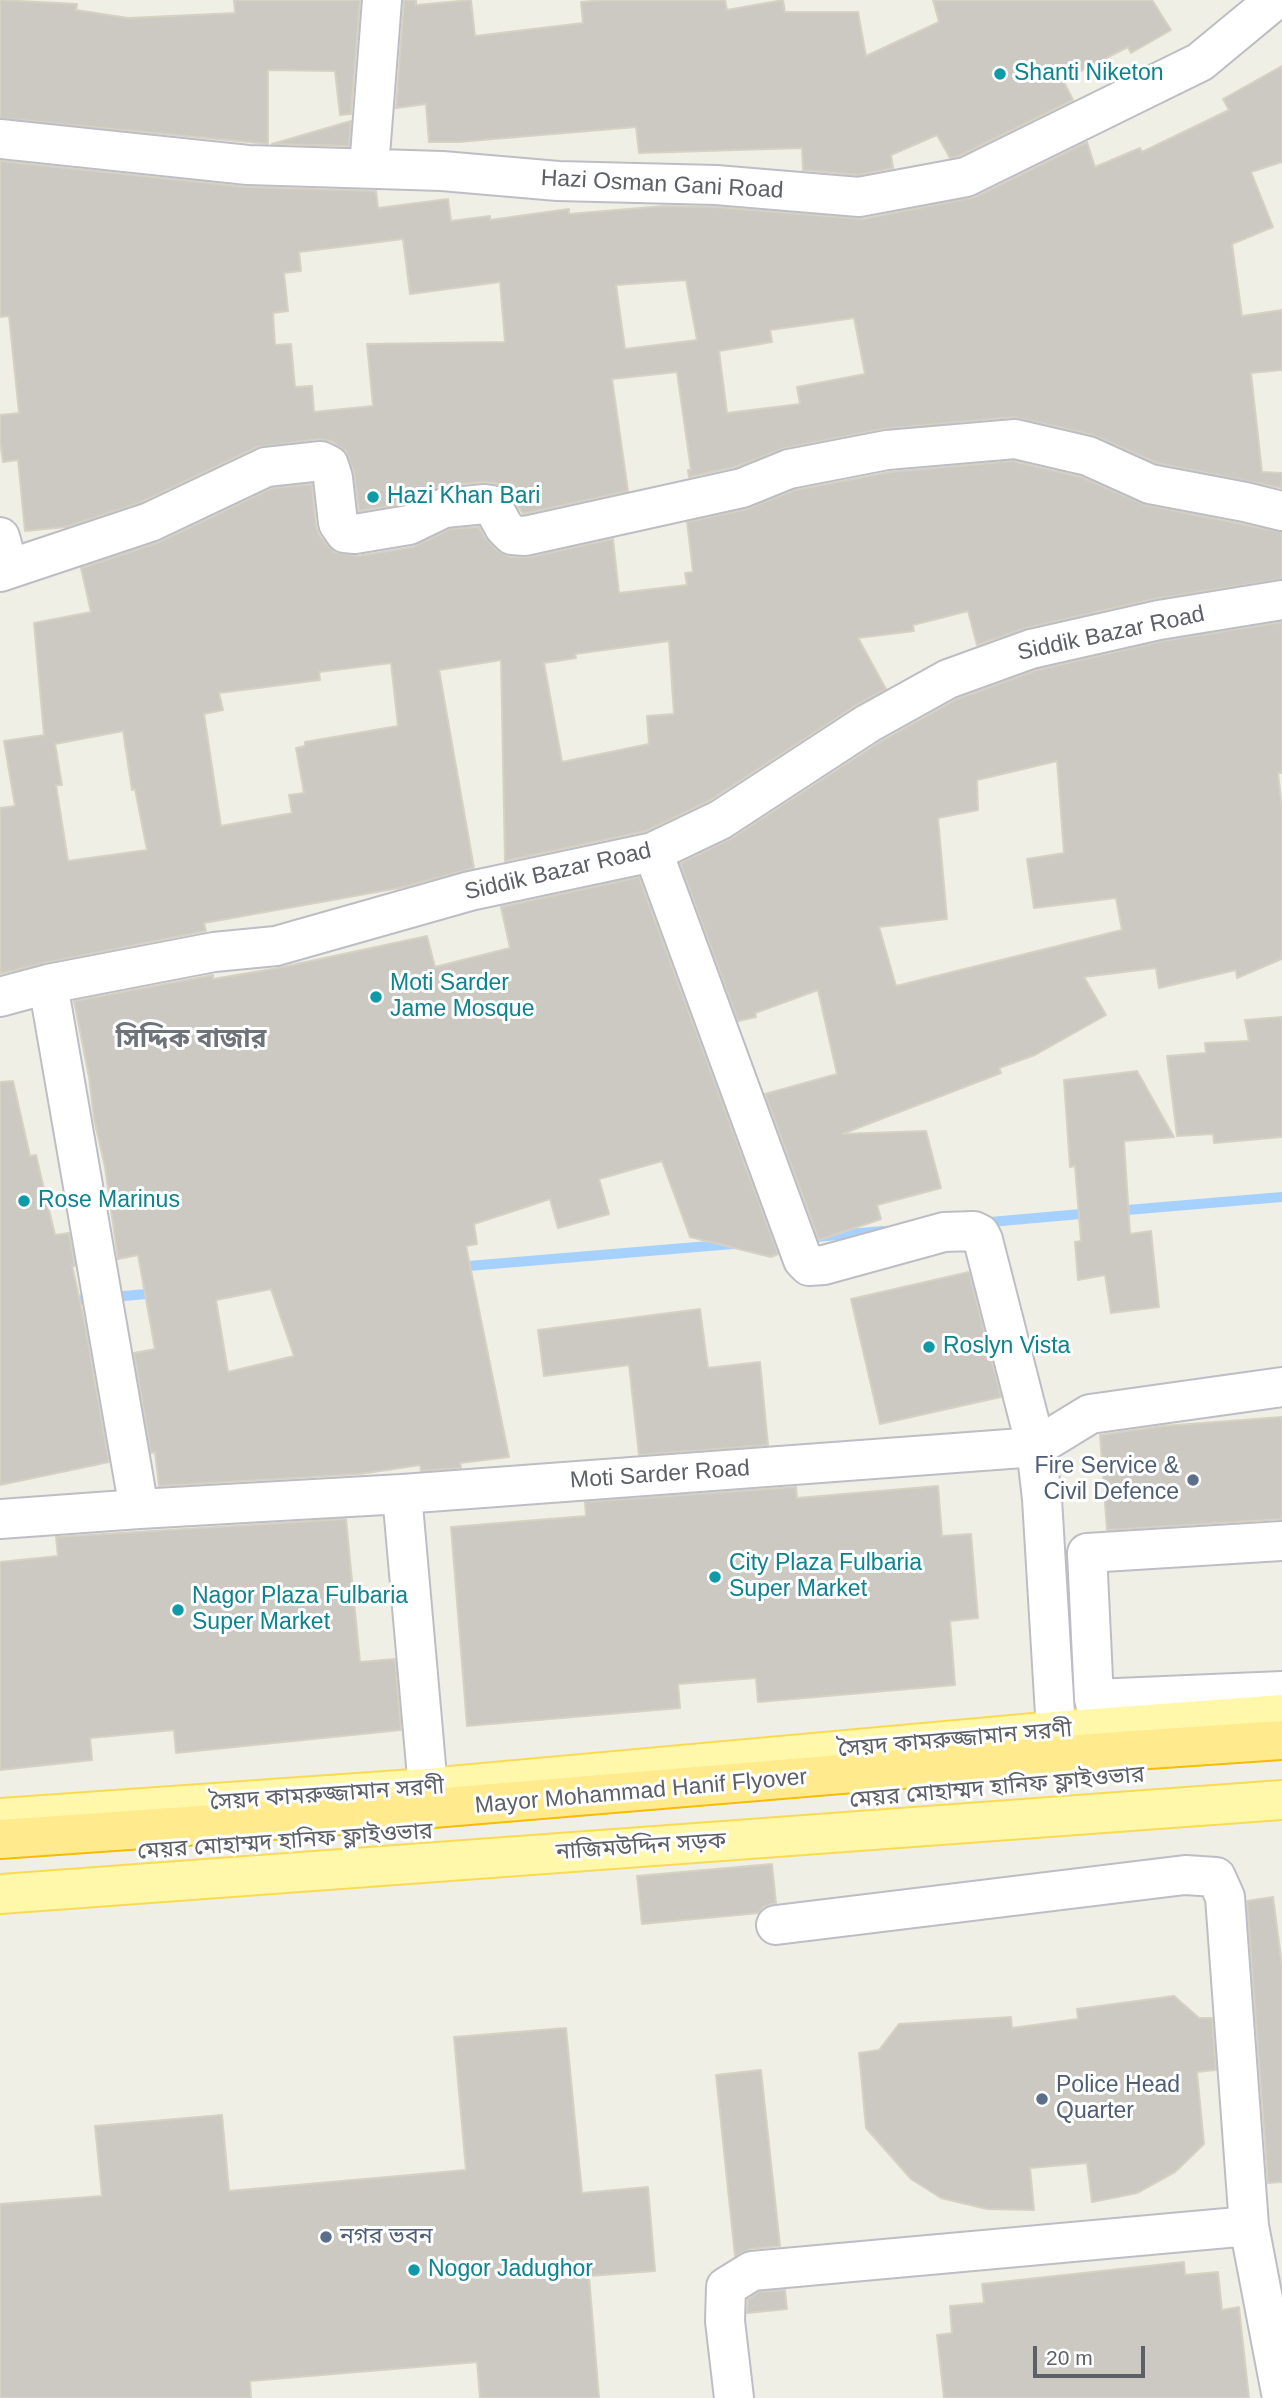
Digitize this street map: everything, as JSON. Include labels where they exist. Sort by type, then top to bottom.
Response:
[{"type":"highway","name":"Mayor Mohammad Hanif Flyover","points":[[0,1839],[398,1811],[1105,1752],[1282,1740]]},
{"type":"highway","name":"মেয়র মোহাম্মদ হানিফ ফ্লাইওভার","points":[[0,1862],[644,1817],[1282,1765]]},
{"type":"main road","name":"সৈয়দ কামরুজ্জামান সরণী","points":[[0,1818],[428,1788],[1056,1731],[1097,1713],[1282,1714]]},
{"type":"main road","name":"নাজিমউদ্দিন সড়ক","points":[[0,1894],[1282,1800]]},
{"type":"street","points":[[369,167],[382,0]]},
{"type":"street","name":"Hazi Osman Gani Road","points":[[0,139],[248,165],[369,167],[558,181],[716,186],[859,197],[966,177],[1199,62],[1275,0]]},
{"type":"street","points":[[3,560],[150,522],[266,467],[321,461],[330,465],[338,523],[345,533],[355,534],[409,525],[444,508],[485,504],[492,505],[504,527],[512,535],[525,536],[741,488],[789,469],[887,450],[1015,439],[1088,456],[1150,484],[1282,511]]},
{"type":"street","name":"Siddik Bazar Road","points":[[0,997],[48,984],[214,952],[276,946],[470,891],[653,852],[720,820],[867,724],[948,679],[1031,649],[1160,621],[1282,600]]},
{"type":"street","points":[[653,852],[803,1260],[810,1266],[824,1265],[944,1233],[974,1231],[980,1234],[1036,1447],[1042,1500],[1056,1731]]},
{"type":"street","points":[[48,984],[139,1509]]},
{"type":"street","points":[[1036,1447],[1090,1414],[1282,1387]]},
{"type":"street","name":"Moti Sarder Road","points":[[0,1519],[402,1494],[1036,1447]]},
{"type":"street","points":[[402,1494],[428,1788]]},
{"type":"street","points":[[1282,1541],[1087,1553],[1097,1713],[1282,1691]]},
{"type":"street","points":[[776,1926],[1185,1875],[1216,1877],[1225,1897],[1249,2226],[1282,2398]]},
{"type":"street","points":[[734,2398],[725,2321],[726,2287],[752,2271],[1249,2226]]},
{"type":"building","points":[[0,0],[77,4],[76,10],[128,18],[235,13],[234,0],[360,0],[351,114],[340,115],[335,71],[268,70],[268,144],[0,118]]},
{"type":"building","points":[[404,0],[416,0],[416,5],[471,0],[475,36],[583,23],[581,2],[725,0],[727,10],[783,0],[785,12],[858,12],[866,56],[939,22],[933,0],[1152,0],[1171,30],[1131,53],[1128,47],[1063,80],[1073,100],[959,156],[950,158],[937,135],[891,155],[893,168],[858,175],[803,170],[802,148],[639,153],[636,127],[429,142],[426,104],[396,108]]},
{"type":"building","points":[[1282,66],[1282,162],[1251,172],[1273,227],[1232,244],[1242,316],[1282,310],[1282,370],[1251,373],[1262,472],[1282,473],[1282,488],[1157,463],[1093,435],[1014,417],[883,429],[785,448],[735,467],[689,477],[688,470],[691,470],[677,372],[612,379],[628,491],[523,514],[505,487],[483,482],[441,486],[402,504],[359,511],[354,472],[346,451],[331,441],[319,439],[257,447],[142,502],[66,527],[25,531],[18,460],[3,462],[0,441],[0,415],[19,413],[9,316],[0,317],[0,161],[246,187],[376,191],[378,208],[448,199],[451,221],[490,216],[490,220],[569,209],[569,214],[664,206],[715,207],[863,219],[975,197],[1087,142],[1095,167],[1140,148],[1142,152],[1229,110],[1223,99]],"holes":[[[403,239],[410,294],[500,282],[505,342],[367,344],[373,406],[314,412],[312,386],[295,387],[291,344],[275,345],[273,313],[288,311],[284,273],[301,271],[299,252]],[[686,280],[697,340],[625,349],[616,285]],[[854,318],[865,374],[797,387],[800,404],[727,413],[719,351],[772,342],[770,330]]]},
{"type":"building","points":[[351,121],[349,146],[272,144]]},
{"type":"building","points":[[1013,461],[1081,477],[1146,505],[1282,532],[1282,579],[1154,599],[1026,628],[977,645],[968,611],[913,625],[914,631],[858,638],[886,689],[855,706],[709,801],[646,831],[505,861],[501,660],[439,670],[474,868],[399,888],[204,923],[206,931],[0,974],[0,808],[15,806],[4,741],[44,735],[34,623],[91,612],[81,568],[159,542],[272,488],[312,484],[316,526],[320,536],[334,552],[358,556],[413,547],[450,529],[479,527],[497,550],[510,557],[530,557],[613,539],[619,593],[687,585],[685,573],[693,572],[687,522],[747,509],[795,490],[890,472]],"holes":[[[669,641],[674,714],[647,716],[649,744],[562,762],[544,663],[576,658],[575,654]],[[391,663],[398,726],[305,742],[305,746],[296,748],[304,793],[289,795],[292,813],[221,826],[204,714],[223,710],[219,693],[320,680],[319,672]],[[123,731],[132,790],[135,789],[147,850],[68,861],[56,785],[62,785],[55,744]]]},
{"type":"building","points":[[1282,622],[1282,773],[1278,773],[1282,809],[1282,959],[1237,978],[1236,970],[1159,988],[1156,968],[1084,977],[1106,1015],[1035,1055],[999,1068],[1001,1073],[842,1134],[926,1131],[941,1188],[877,1205],[881,1219],[819,1240],[765,1094],[837,1074],[818,990],[755,1013],[756,1017],[738,1021],[680,863],[732,838],[878,743],[957,699],[1037,670],[1163,641]],"holes":[[[1057,761],[1064,853],[1027,859],[1034,908],[1116,898],[1122,930],[896,986],[879,927],[947,919],[938,818],[978,810],[977,780]]]},
{"type":"building","points":[[639,877],[778,1254],[771,1257],[690,1237],[662,1161],[599,1179],[609,1214],[558,1228],[550,1199],[474,1224],[477,1244],[466,1246],[509,1457],[460,1463],[461,1468],[421,1471],[420,1465],[360,1474],[159,1486],[155,1452],[151,1453],[134,1353],[155,1349],[138,1255],[118,1259],[105,1167],[74,1001],[213,975],[213,979],[278,968],[427,936],[435,967],[510,948],[501,907]],"holes":[[[271,1289],[294,1356],[228,1372],[216,1300]]]},
{"type":"building","points":[[1282,1017],[1282,1137],[1214,1143],[1213,1134],[1177,1136],[1167,1056],[1206,1053],[1205,1043],[1249,1041],[1245,1020]]},
{"type":"building","points":[[1137,1071],[1174,1137],[1124,1141],[1130,1234],[1151,1231],[1159,1307],[1111,1313],[1105,1275],[1078,1280],[1075,1242],[1081,1241],[1075,1166],[1070,1167],[1064,1080]]},
{"type":"building","points":[[13,1081],[30,1156],[36,1155],[55,1235],[69,1233],[75,1266],[72,1266],[109,1462],[0,1485],[0,1082]]},
{"type":"building","name":"Roslyn Vista","points":[[969,1272],[1001,1397],[880,1424],[851,1299]]},
{"type":"building","points":[[700,1309],[708,1368],[760,1362],[768,1445],[639,1455],[629,1365],[544,1376],[538,1330]]},
{"type":"building","name":"Fire Service & Civil Defence","points":[[1282,1417],[1282,1519],[1107,1530],[1100,1435],[1163,1426]]},
{"type":"building","name":"City Plaza Fulbaria Super Market","points":[[938,1486],[942,1536],[971,1534],[978,1618],[950,1621],[955,1685],[758,1702],[756,1678],[678,1684],[680,1708],[467,1726],[451,1527],[586,1516],[585,1502],[796,1487],[797,1498]]},
{"type":"building","name":"Nagor Plaza Fulbaria Super Market","points":[[346,1519],[360,1662],[395,1659],[401,1730],[176,1753],[174,1730],[90,1738],[92,1760],[0,1770],[0,1562],[58,1556],[56,1537]]},
{"type":"building","points":[[772,1864],[776,1903],[763,1907],[759,1913],[642,1924],[637,1876]]},
{"type":"building","points":[[1273,1897],[1282,1966],[1282,2182],[1268,2183],[1247,1901]]},
{"type":"building","name":"Police Head Quarter","points":[[1174,1996],[1199,2018],[1212,2018],[1216,2070],[1197,2072],[1204,2144],[1175,2172],[1137,2193],[1092,2202],[1087,2163],[1030,2168],[1034,2210],[987,2209],[941,2198],[911,2179],[866,2128],[859,2053],[879,2050],[899,2024],[1011,2017],[1012,2028],[1078,2019],[1077,2009]]},
{"type":"building","name":"নগর ভবন","points":[[566,2028],[582,2193],[648,2187],[655,2271],[589,2276],[599,2398],[480,2398],[477,2362],[250,2381],[251,2398],[0,2398],[0,2204],[102,2196],[95,2126],[222,2115],[229,2191],[466,2170],[454,2037]]},
{"type":"building","points":[[761,2070],[780,2246],[750,2249],[735,2256],[716,2075]]},
{"type":"building","points":[[1184,2262],[1185,2275],[1218,2272],[1222,2310],[1239,2307],[1249,2398],[944,2398],[937,2335],[952,2333],[950,2306],[984,2303],[982,2284]]},
{"type":"building","points":[[785,2290],[787,2309],[747,2313],[748,2299],[759,2292]]},
{"type":"waterway","points":[[1115,1211],[1282,1197]]},
{"type":"waterway","points":[[979,1223],[1092,1213]]},
{"type":"waterway","points":[[760,1242],[883,1231]]},
{"type":"waterway","points":[[456,1267],[733,1244]]},
{"type":"waterway","points":[[66,1301],[158,1293]]},
{"type":"place","name":"Shanti Niketon","points":[[1000,74]]},
{"type":"place","name":"Hazi Khan Bari","points":[[373,497]]},
{"type":"place","name":"Moti Sarder Jame Mosque","points":[[376,997]]},
{"type":"place","name":"Rose Marinus","points":[[24,1201]]},
{"type":"place","name":"Roslyn Vista","points":[[929,1347]]},
{"type":"place","name":"Fire Service & Civil Defence","points":[[1193,1480]]},
{"type":"place","name":"City Plaza Fulbaria Super Market","points":[[715,1577]]},
{"type":"place","name":"Nagor Plaza Fulbaria Super Market","points":[[178,1610]]},
{"type":"place","name":"Police Head Quarter","points":[[1042,2099]]},
{"type":"place","name":"নগর ভবন","points":[[326,2237]]},
{"type":"place","name":"Nogor Jadughor","points":[[414,2270]]},
{"type":"district","name":"সিদ্দিক বাজার","points":[[191,1040]]}]
